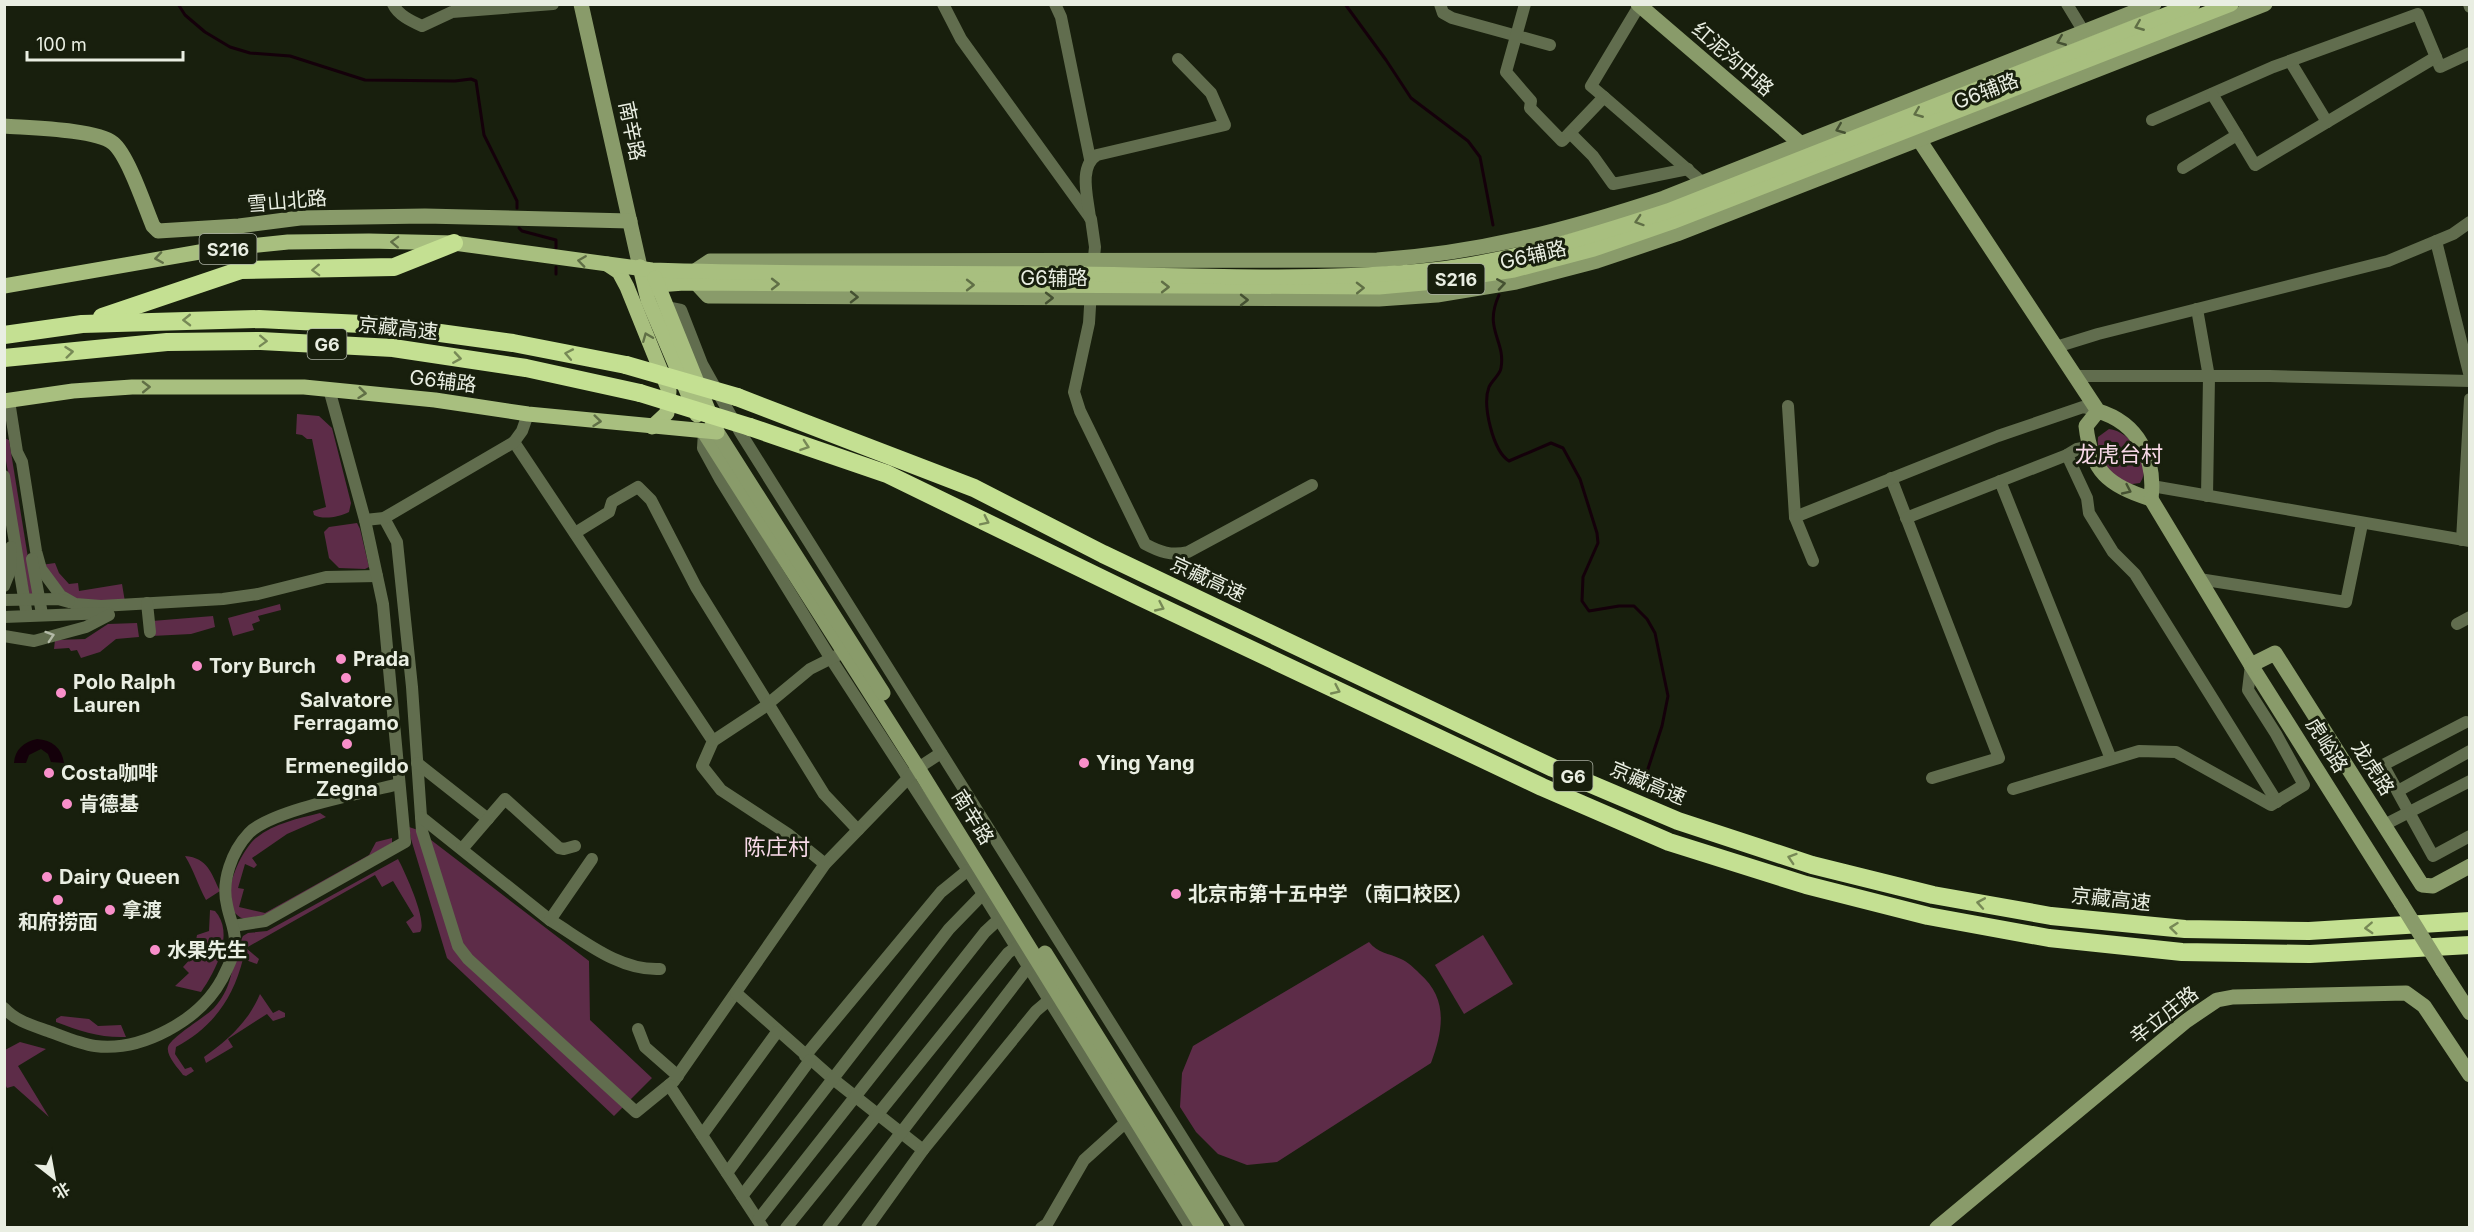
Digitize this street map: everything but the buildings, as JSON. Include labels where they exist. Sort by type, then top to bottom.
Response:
[{"type":"highway","points":[[4,334],[82,324],[241,270],[394,267],[454,243]]},
{"type":"highway","name":"京藏高速","points":[[82,324],[260,319],[382,326],[513,343],[626,365],[737,397],[974,488],[1103,554],[1553,768],[1678,821],[1812,865],[1933,895],[2051,916],[2185,929],[2309,931],[2469,921]]},
{"type":"highway","name":"京藏高速","points":[[6,359],[167,342],[261,341],[371,347],[526,368],[640,393],[745,429]]},
{"type":"highway","name":"G6","points":[[745,429],[887,474],[1140,597],[1542,787],[1669,842],[1806,885],[1928,916],[2038,936],[2182,952],[2310,954],[2469,945]]},
{"type":"main road","name":"G6辅路","points":[[1092,280],[1377,274],[1433,270],[1511,257],[1589,237],[1668,211],[2193,4]]},
{"type":"main road","name":"G6辅路","points":[[4,286],[200,252],[288,242],[369,241],[454,243],[695,277],[1092,280],[1379,287],[1435,282],[1514,270],[1594,249],[1672,222],[1915,134],[2231,4]]},
{"type":"main road","points":[[607,264],[619,272],[627,287],[669,392],[667,413],[652,427]]},
{"type":"main road","points":[[646,269],[658,285],[711,432]]},
{"type":"main road","points":[[646,269],[648,300],[711,432]]},
{"type":"main road","name":"G6辅路","points":[[658,285],[695,277]]},
{"type":"main road","name":"G6辅路","points":[[7,401],[73,391],[132,387],[224,386],[329,389],[435,400],[528,414],[711,432]]},
{"type":"street","points":[[393,4],[395,9],[422,26],[452,12],[554,4]]},
{"type":"street","name":"南辛路","points":[[582,4],[630,221],[646,269]]},
{"type":"street","points":[[943,4],[961,39],[1090,219]]},
{"type":"street","points":[[1055,4],[1061,17],[1090,159]]},
{"type":"street","points":[[1440,4],[1443,13],[1452,18],[1550,45]]},
{"type":"street","points":[[1525,4],[1506,72],[1531,101],[1530,108],[1562,141],[1604,97]]},
{"type":"street","points":[[2067,4],[2084,32]]},
{"type":"street","name":"G6辅路","points":[[695,277],[708,296],[1092,280],[1324,261],[1432,256],[1508,243],[1586,224],[1703,183],[2154,4]]},
{"type":"street","name":"G6辅路","points":[[1915,134],[2265,4]]},
{"type":"street","points":[[1639,5],[1591,86],[1703,183]]},
{"type":"street","name":"红泥沟中路","points":[[1639,5],[1801,144]]},
{"type":"street","points":[[2152,120],[2290,61],[2418,14],[2440,67],[2469,52]]},
{"type":"street","points":[[2212,94],[2255,165],[2436,57]]},
{"type":"street","points":[[1178,59],[1211,93],[1226,125],[1097,155],[1090,159],[1085,167],[1095,248],[1089,323],[1074,392],[1080,411],[1145,544],[1159,552],[1175,555],[1188,552],[1312,485]]},
{"type":"street","points":[[2290,61],[2327,122]]},
{"type":"street","name":"雪山北路","points":[[4,126],[75,132],[104,138],[114,144],[126,161],[153,226],[158,231],[239,226],[300,218],[425,216],[630,221]]},
{"type":"street","points":[[1570,133],[1593,156],[1613,184],[1688,169]]},
{"type":"street","points":[[1915,134],[2098,411]]},
{"type":"street","points":[[2183,168],[2237,135]]},
{"type":"street","points":[[2056,347],[2388,261],[2453,234],[2469,222]]},
{"type":"street","points":[[2075,376],[2469,379],[2436,241]]},
{"type":"street","points":[[666,307],[681,310],[702,364],[745,429],[940,753],[1239,1227]]},
{"type":"street","points":[[2197,309],[2209,376],[2207,496]]},
{"type":"street","points":[[233,926],[265,921],[405,842],[383,604],[365,520],[329,389]]},
{"type":"street","points":[[2098,411],[2086,426],[2088,447],[2108,478],[2124,491],[2207,496],[2466,541],[2469,399]]},
{"type":"street","points":[[7,401],[17,452],[22,462],[41,569],[61,596],[75,604]]},
{"type":"street","points":[[1788,406],[1795,517],[1813,561]]},
{"type":"street","points":[[1795,517],[1998,436],[2083,407],[2115,416],[2130,428],[2140,441],[2147,456],[2152,493]]},
{"type":"street","points":[[365,520],[384,518],[514,442],[522,432],[528,414]]},
{"type":"street","points":[[711,432],[745,429]]},
{"type":"street","name":"南辛路","points":[[711,432],[838,655],[918,770],[1217,1227]]},
{"type":"street","name":"南辛路","points":[[711,432],[918,770],[1203,1227]]},
{"type":"street","points":[[514,442],[713,741]]},
{"type":"street","points":[[1906,518],[2067,455],[2077,449],[2088,447]]},
{"type":"street","points":[[17,452],[15,463],[42,614]]},
{"type":"street","points":[[2067,455],[2087,498],[2090,513],[2113,552],[2135,574],[2277,802]]},
{"type":"street","points":[[4,476],[27,616]]},
{"type":"street","points":[[1891,478],[2000,758],[1932,778]]},
{"type":"street","points":[[2000,482],[2111,759]]},
{"type":"street","points":[[575,533],[609,512],[612,502],[638,487],[651,500],[696,586],[824,794],[858,830]]},
{"type":"street","name":"虎峪路","points":[[2152,493],[2199,579],[2251,665],[2469,1013]]},
{"type":"street","points":[[4,511],[11,545],[10,571],[4,586]]},
{"type":"street","points":[[384,518],[397,542],[422,831],[462,953],[636,1112],[678,1076],[825,864],[918,770],[940,753]]},
{"type":"street","points":[[2199,579],[2346,602],[2362,524]]},
{"type":"street","points":[[4,600],[58,599],[75,604],[100,606],[243,604],[334,582],[378,581]]},
{"type":"street","points":[[4,618],[42,614],[96,614],[148,606]]},
{"type":"street","points":[[148,606],[150,632]]},
{"type":"street","points":[[4,636],[34,641],[86,627],[112,612]]},
{"type":"street","points":[[2457,624],[2469,617]]},
{"type":"street","name":"龙虎路","points":[[2251,665],[2275,653],[2422,885],[2433,886],[2469,866]]},
{"type":"street","points":[[825,864],[788,834],[721,790],[702,766],[713,741],[768,703],[810,669],[838,655]]},
{"type":"street","points":[[2013,789],[2139,751],[2176,752],[2229,780],[2262,801],[2271,805],[2277,802],[2304,785],[2248,690],[2251,665]]},
{"type":"street","points":[[2466,722],[2383,765],[2433,856],[2469,836]]},
{"type":"street","points":[[2398,791],[2469,751]]},
{"type":"street","points":[[417,763],[488,819]]},
{"type":"street","points":[[918,770],[968,870],[1191,1227]]},
{"type":"street","points":[[2384,825],[2469,781]]},
{"type":"street","points":[[4,1008],[14,1018],[95,1046],[127,1045],[155,1035],[186,1019],[209,1000],[221,981],[232,956],[235,940],[226,903],[227,883],[234,854],[250,832],[260,824],[289,812],[399,784]]},
{"type":"street","points":[[462,849],[505,799],[559,848],[576,846]]},
{"type":"street","points":[[421,817],[550,920],[621,963],[639,969],[660,969]]},
{"type":"street","points":[[550,920],[592,859]]},
{"type":"street","points":[[727,1173],[808,1058],[941,892],[968,870]]},
{"type":"street","points":[[742,1196],[949,928],[983,894]]},
{"type":"street","points":[[669,1085],[760,1224],[855,1097],[985,932],[999,919]]},
{"type":"street","points":[[786,1227],[1000,962],[1016,947]]},
{"type":"street","points":[[828,1227],[1028,967]]},
{"type":"street","points":[[736,993],[777,1032],[923,1150]]},
{"type":"street","name":"辛立庄路","points":[[1937,1227],[2186,1021],[2217,1000],[2244,996],[2406,993],[2424,1006],[2469,1075]]},
{"type":"street","points":[[867,1227],[923,1150],[1036,1011],[1049,1000]]},
{"type":"street","points":[[638,1029],[645,1047],[678,1076]]},
{"type":"street","points":[[702,1135],[777,1032]]},
{"type":"street","points":[[1041,1227],[1047,1224],[1084,1160],[1111,1132],[1125,1123]]},
{"type":"shaded area","points":[[297,414],[319,416],[332,428],[351,503],[349,512],[331,517],[314,515],[313,511],[326,507],[312,439],[296,434]]},
{"type":"shaded area","points":[[2109,429],[2125,436],[2138,450],[2144,467],[2144,475],[2140,483],[2125,485],[2109,470],[2102,459],[2098,437]]},
{"type":"shaded area","points":[[4,438],[9,440],[34,595],[29,594]]},
{"type":"shaded area","points":[[357,523],[369,567],[365,569],[339,568],[329,558],[324,532],[329,527]]},
{"type":"shaded area","points":[[55,563],[59,573],[69,584],[78,583],[79,591],[122,584],[125,602],[80,601],[68,595],[41,565]]},
{"type":"shaded area","points":[[280,604],[281,610],[258,616],[260,621],[252,624],[254,630],[233,636],[228,618]]},
{"type":"shaded area","points":[[213,616],[215,627],[191,634],[152,636],[152,621]]},
{"type":"shaded area","points":[[137,623],[139,637],[116,639],[100,652],[81,658],[77,650],[54,649],[55,640],[85,639],[108,624]]},
{"type":"shaded area","points":[[37,739],[47,741],[59,749],[64,763],[51,762],[48,754],[41,749],[29,755],[26,763],[14,763],[21,747]]},
{"type":"shaded area","points":[[320,813],[326,817],[287,834],[252,858],[257,865],[254,868],[245,864],[238,888],[244,889],[239,907],[265,913],[369,855],[376,842],[392,838],[392,843],[262,917],[244,919],[235,913],[231,904],[232,879],[250,845],[263,833],[279,825]]},
{"type":"shaded area","points":[[409,827],[418,830],[589,961],[590,1020],[652,1078],[614,1116],[447,958]]},
{"type":"shaded area","points":[[185,856],[193,857],[208,867],[220,891],[206,900]]},
{"type":"shaded area","points":[[398,859],[418,908],[422,927],[420,932],[413,933],[406,922],[414,916],[393,881],[382,887],[375,875],[246,948],[259,959],[257,964],[243,959],[233,987],[219,1011],[200,1031],[176,1047],[175,1054],[185,1069],[191,1067],[194,1071],[186,1076],[183,1075],[171,1058],[168,1047],[175,1038],[214,1008],[221,999],[243,936],[248,933],[267,931]]},
{"type":"shaded area","points":[[210,910],[215,911],[221,920],[223,930],[221,952],[212,974],[201,992],[175,986],[189,973],[183,967],[193,956],[197,935],[209,931]]},
{"type":"shaded area","points":[[1483,935],[1513,984],[1464,1014],[1435,965]]},
{"type":"shaded area","points":[[1369,942],[1380,951],[1408,963],[1429,983],[1435,993],[1441,1015],[1438,1039],[1431,1063],[1277,1162],[1247,1165],[1218,1154],[1196,1132],[1180,1107],[1182,1073],[1193,1046]]},
{"type":"shaded area","points":[[260,994],[273,1013],[279,1010],[285,1013],[285,1017],[273,1021],[267,1014],[228,1039],[233,1047],[206,1063],[204,1057],[237,1029],[250,1013]]},
{"type":"shaded area","points":[[61,1016],[89,1019],[98,1026],[121,1025],[126,1037],[99,1035],[56,1022],[56,1019]]},
{"type":"shaded area","points":[[20,1042],[46,1049],[18,1066],[49,1117],[14,1086],[7,1088],[5,1084],[5,1050]]},
{"type":"waterway","points":[[178,4],[185,15],[205,32],[230,47],[250,53],[290,56],[365,80],[455,81],[471,79],[476,81],[484,135],[517,201],[517,208]]},
{"type":"waterway","points":[[1345,4],[1411,98],[1468,141],[1480,157],[1493,225]]},
{"type":"waterway","points":[[519,228],[522,231],[556,240],[556,248]]},
{"type":"waterway","points":[[556,267],[556,274]]},
{"type":"waterway","points":[[1499,295],[1493,317],[1501,350],[1501,368],[1489,387],[1487,395],[1490,427],[1498,448],[1509,461],[1551,443],[1563,448],[1580,479],[1597,533],[1598,543],[1583,577],[1582,601],[1589,611],[1634,606],[1647,619],[1655,633],[1668,696],[1662,726],[1644,781]]},
{"type":"place","name":"Prada","points":[[341,659]]},
{"type":"place","name":"Tory Burch","points":[[197,666]]},
{"type":"place","name":"Salvatore Ferragamo","points":[[346,678]]},
{"type":"place","name":"Polo Ralph Lauren","points":[[61,693]]},
{"type":"place","name":"Ermenegildo Zegna","points":[[347,744]]},
{"type":"place","name":"Ying Yang","points":[[1084,763]]},
{"type":"place","name":"Costa咖啡","points":[[49,773]]},
{"type":"place","name":"肯德基","points":[[67,804]]},
{"type":"place","name":"Dairy Queen","points":[[47,877]]},
{"type":"place","name":"北京市第十五中学 （南口校区）","points":[[1176,894]]},
{"type":"place","name":"和府捞面","points":[[58,900]]},
{"type":"place","name":"拿渡","points":[[110,910]]},
{"type":"place","name":"水果先生","points":[[155,950]]},
{"type":"district","name":"龙虎台村","points":[[2119,454]]},
{"type":"district","name":"陈庄村","points":[[777,847]]}]
